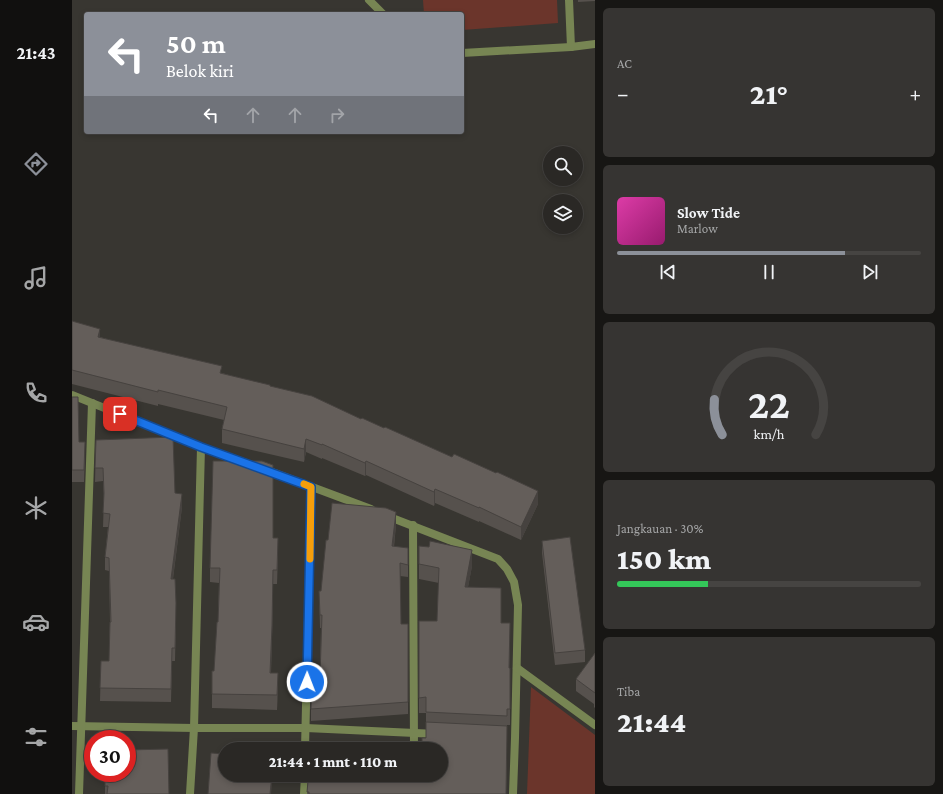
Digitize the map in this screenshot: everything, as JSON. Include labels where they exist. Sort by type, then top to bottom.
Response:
[{"type":"street","points":[[368,0],[382,12]]},
{"type":"street","points":[[569,0],[571,46]]},
{"type":"street","points":[[464,53],[595,44]]},
{"type":"street","points":[[72,395],[201,447],[413,525],[498,559],[507,569],[514,582],[518,605],[517,668],[511,737],[513,794]]},
{"type":"street","points":[[80,794],[92,403]]},
{"type":"street","points":[[190,794],[194,728],[201,447]]},
{"type":"street","points":[[305,742],[311,487]]},
{"type":"street","points":[[413,525],[414,742]]},
{"type":"street","points":[[517,668],[595,725]]},
{"type":"street","points":[[72,726],[306,728],[445,734]]},
{"type":"street","points":[[304,782],[304,794]]},
{"type":"street","points":[[414,782],[414,794]]},
{"type":"shaded area","points":[[423,0],[557,0],[558,23],[464,30],[464,12],[424,12]]},
{"type":"shaded area","points":[[531,687],[595,735],[595,794],[527,794]]},
{"type":"building","points":[[72,321],[100,329],[98,337],[222,366],[220,373],[312,396],[361,419],[362,418],[384,428],[385,427],[452,457],[454,454],[538,491],[521,527],[479,507],[435,489],[434,492],[366,461],[365,463],[322,444],[306,439],[304,449],[222,429],[227,407],[158,390],[158,392],[72,370]]},
{"type":"building","points":[[72,397],[78,397],[79,442],[85,442],[84,470],[72,470]]},
{"type":"building","points":[[173,437],[175,493],[182,494],[171,579],[175,579],[176,603],[175,648],[172,648],[171,689],[100,688],[101,661],[109,661],[111,622],[109,558],[105,557],[110,514],[103,513],[103,468],[95,468],[96,440]]},
{"type":"building","points":[[213,461],[262,461],[273,465],[273,538],[278,538],[277,570],[273,570],[270,673],[278,673],[277,695],[212,694],[212,671],[214,671],[218,622],[220,568],[210,568]]},
{"type":"building","points":[[332,503],[386,508],[396,512],[392,546],[408,548],[408,565],[400,563],[401,624],[408,624],[408,702],[311,709],[312,678],[320,677],[322,615],[320,615],[319,591],[321,591],[326,540],[328,540]]},
{"type":"building","points":[[570,537],[585,650],[555,653],[542,541]]},
{"type":"building","points":[[430,541],[472,550],[465,587],[501,588],[501,623],[510,623],[510,709],[507,709],[507,716],[426,712],[426,697],[419,698],[419,621],[437,621],[439,568],[419,564],[419,546],[429,547]]},
{"type":"building","points":[[595,653],[595,693],[576,679]]},
{"type":"building","points":[[426,722],[507,726],[506,794],[309,794],[309,792],[307,792],[308,782],[448,782],[448,742],[422,742],[422,738],[426,738]]},
{"type":"building","points":[[168,749],[169,794],[107,794],[108,786],[105,786],[105,782],[136,782],[136,750]]},
{"type":"building","points":[[211,753],[218,754],[218,782],[271,782],[270,794],[208,794]]},
{"type":"slow traffic","points":[[304,484],[311,487],[310,559]]},
{"type":"route","points":[[120,414],[201,447],[311,487],[307,682]]}]
